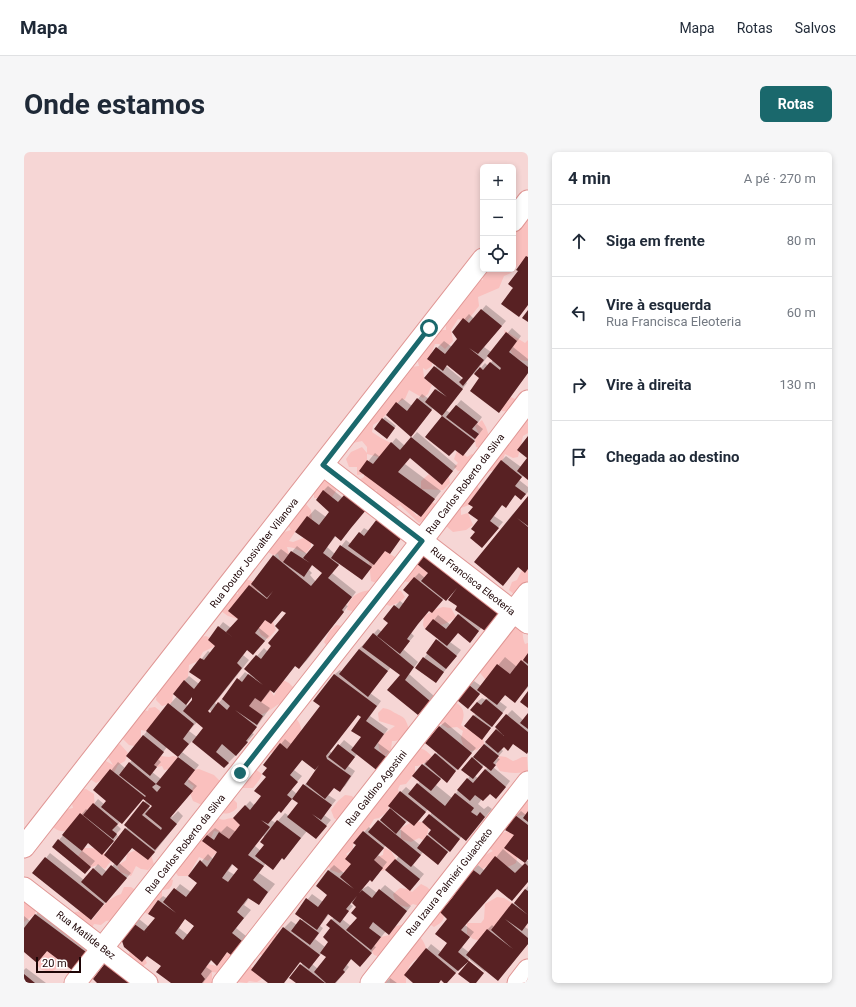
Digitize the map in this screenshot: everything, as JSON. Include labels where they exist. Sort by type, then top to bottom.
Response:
[{"type":"street","points":[[516,217],[528,201]]},
{"type":"street","name":"Rua Doutor Josivalter Vilanova","points":[[24,848],[480,263]]},
{"type":"street","name":"Rua Carlos Roberto da Silva","points":[[75,983],[422,541],[528,401]]},
{"type":"street","name":"Rua Francisca Eleoteria","points":[[323,465],[521,618]]},
{"type":"street","name":"Rua Galdino Agostini","points":[[223,983],[521,618],[528,593]]},
{"type":"street","name":"Rua Izaura Palmieri Guiacheto","points":[[371,983],[528,782]]},
{"type":"street","name":"Rua Matilde Bez","points":[[24,888],[147,983]]},
{"type":"street","points":[[518,983],[528,970]]},
{"type":"shaded area","points":[[528,215],[528,256],[516,268],[516,236],[516,227]]},
{"type":"shaded area","points":[[484,272],[512,272],[504,276],[499,288],[478,297],[479,306],[467,321],[458,319],[451,330],[453,341],[445,349],[439,344],[435,344],[431,354],[432,366],[426,370],[423,368],[424,378],[432,385],[428,394],[423,398],[409,390],[405,399],[396,404],[382,419],[373,425],[372,432],[393,444],[379,457],[367,454],[367,460],[371,467],[417,516],[432,502],[439,506],[427,518],[419,523],[400,505],[391,509],[374,498],[377,490],[368,492],[360,488],[359,480],[364,477],[364,474],[357,475],[357,467],[349,467],[346,459],[351,452],[362,447],[367,453],[367,447],[362,441],[353,443],[350,441],[410,367],[419,366],[416,354],[433,330],[446,330],[445,316],[475,281],[483,280]]},
{"type":"shaded area","points":[[504,330],[525,343],[528,340],[528,361],[517,358],[514,355],[509,346]]},
{"type":"shaded area","points":[[504,397],[511,397],[519,401],[513,412],[502,411],[500,407]]},
{"type":"shaded area","points":[[528,409],[528,433],[523,436],[518,457],[513,458],[505,454],[498,468],[493,471],[484,472],[516,424],[524,424]]},
{"type":"shaded area","points":[[482,420],[489,436],[481,448],[476,447],[475,439],[479,434],[475,426]]},
{"type":"shaded area","points":[[457,451],[462,452],[467,457],[472,454],[477,457],[463,470],[458,471],[454,467],[458,463],[454,459]]},
{"type":"shaded area","points":[[429,474],[437,481],[443,481],[449,477],[450,483],[443,490],[421,489],[421,481]]},
{"type":"shaded area","points":[[324,479],[337,485],[336,491],[332,497],[314,498],[314,491]]},
{"type":"shaded area","points":[[477,485],[479,489],[477,502],[461,508],[461,515],[468,513],[473,525],[466,530],[453,532],[439,520]]},
{"type":"shaded area","points":[[306,504],[311,510],[312,520],[295,532],[289,541],[293,542],[306,537],[311,540],[311,547],[306,553],[295,548],[287,547],[289,554],[283,562],[280,560],[278,554],[273,555],[268,552],[267,546],[278,539],[281,533],[291,530],[288,525],[297,506]]},
{"type":"shaded area","points":[[385,551],[395,557],[400,568],[416,563],[428,573],[418,581],[414,582],[399,581],[379,583],[371,581],[369,562],[375,556]]},
{"type":"shaded area","points":[[527,566],[528,581],[526,583],[526,588],[516,596],[509,590],[512,582],[517,580],[521,572]]},
{"type":"shaded area","points":[[241,578],[256,582],[258,590],[238,619],[228,616],[221,611],[229,595],[238,594],[235,584]]},
{"type":"shaded area","points":[[372,590],[353,611],[347,610],[350,601],[355,595]]},
{"type":"shaded area","points":[[394,590],[401,591],[405,597],[400,602],[390,606],[385,604]]},
{"type":"shaded area","points":[[443,607],[451,608],[456,617],[444,624],[432,624],[425,629],[423,625],[424,616]]},
{"type":"shaded area","points":[[265,620],[273,622],[276,630],[268,639],[261,635],[258,628]]},
{"type":"shaded area","points":[[522,624],[524,641],[525,644],[528,643],[528,656],[525,662],[510,674],[497,678],[485,679],[477,669],[506,626]]},
{"type":"shaded area","points":[[336,625],[342,626],[344,636],[327,646],[324,642],[329,632]]},
{"type":"shaded area","points":[[206,636],[212,639],[215,646],[203,652],[198,661],[189,665],[188,677],[173,694],[172,703],[162,706],[156,700],[157,692],[171,669],[178,667],[179,661],[200,637]]},
{"type":"shaded area","points":[[281,679],[289,683],[295,689],[285,702],[278,704],[263,714],[259,715],[253,712],[249,706],[254,699],[260,696],[265,696],[270,690],[274,696]]},
{"type":"shaded area","points":[[453,701],[460,705],[464,714],[461,725],[483,738],[484,744],[477,750],[470,751],[463,745],[461,738],[463,731],[457,727],[448,728],[439,723]]},
{"type":"shaded area","points":[[155,707],[160,711],[160,718],[153,728],[145,731],[141,730],[141,743],[134,746],[129,745],[123,739],[134,721],[142,710],[148,711],[149,708]]},
{"type":"shaded area","points":[[383,708],[403,717],[409,729],[400,739],[392,741],[391,750],[384,756],[379,749],[378,742],[384,734],[395,726],[379,721],[378,713]]},
{"type":"shaded area","points":[[293,715],[301,727],[301,735],[295,748],[272,753],[266,749]]},
{"type":"shaded area","points":[[120,744],[128,753],[125,761],[118,765],[113,774],[96,783],[87,777],[97,760],[106,761],[113,765],[108,757],[110,749]]},
{"type":"shaded area","points":[[414,747],[426,751],[432,757],[430,763],[415,766],[415,773],[406,784],[400,785],[398,789],[399,793],[389,806],[387,812],[379,818],[374,819],[368,829],[363,831],[356,845],[353,844],[353,849],[346,854],[350,858],[351,864],[347,870],[339,873],[331,870],[327,864]]},
{"type":"shaded area","points":[[161,756],[178,757],[169,769],[164,770],[162,766],[157,767],[154,765]]},
{"type":"shaded area","points":[[499,756],[506,757],[513,761],[522,757],[527,757],[528,771],[514,773],[500,771],[496,765]]},
{"type":"shaded area","points":[[199,769],[214,775],[220,781],[217,792],[202,805],[193,801],[190,793],[194,786],[188,782],[192,770]]},
{"type":"shaded area","points":[[255,769],[262,774],[260,779],[253,788],[242,788]]},
{"type":"shaded area","points":[[528,787],[528,815],[515,816],[504,814]]},
{"type":"shaded area","points":[[86,789],[94,794],[95,811],[70,830],[60,831],[52,827],[64,810],[73,808],[71,800],[78,790]]},
{"type":"shaded area","points":[[345,795],[352,796],[356,801],[342,824],[334,818],[331,810]]},
{"type":"shaded area","points":[[233,799],[237,803],[237,808],[229,813],[219,813]]},
{"type":"shaded area","points":[[216,816],[223,820],[233,818],[240,821],[243,828],[227,843],[219,832],[214,831],[211,838],[205,840],[199,837]]},
{"type":"shaded area","points":[[419,820],[418,822],[422,822],[429,827],[427,835],[423,840],[419,838],[411,842],[401,839],[401,828]]},
{"type":"shaded area","points":[[507,831],[514,835],[518,854],[516,863],[504,867],[492,863],[482,869],[478,864],[479,858],[493,851],[482,844]]},
{"type":"shaded area","points":[[192,840],[207,841],[217,852],[208,861],[199,857],[188,876],[178,876],[173,868]]},
{"type":"shaded area","points":[[84,848],[100,850],[111,861],[105,869],[98,865],[91,867],[81,862],[78,856]]},
{"type":"shaded area","points":[[384,848],[391,851],[397,861],[385,870],[381,871],[373,863],[376,857],[383,855]]},
{"type":"shaded area","points":[[136,850],[150,852],[154,864],[148,870],[141,869],[136,866],[131,876],[120,872],[117,866],[126,860],[127,854]]},
{"type":"shaded area","points":[[167,878],[173,880],[172,885],[169,889],[162,890],[162,898],[158,900],[153,911],[148,914],[142,911]]},
{"type":"shaded area","points":[[421,884],[431,891],[419,906],[413,904],[405,907],[396,902],[393,894],[400,888],[408,889],[412,892]]},
{"type":"shaded area","points":[[124,887],[131,887],[139,892],[113,920],[106,921],[101,925],[94,924],[90,932],[73,919],[75,912],[83,911],[92,920],[108,901],[121,894]]},
{"type":"shaded area","points":[[24,897],[36,902],[35,914],[24,922]]},
{"type":"shaded area","points":[[497,897],[504,898],[512,903],[508,917],[498,922],[497,928],[491,930],[482,941],[473,939],[467,934],[467,923],[481,923],[484,919],[485,904]]},
{"type":"shaded area","points":[[440,909],[444,914],[443,920],[434,927],[428,923]]},
{"type":"shaded area","points":[[405,924],[420,937],[426,948],[410,966],[407,973],[406,983],[390,983],[387,959],[374,955],[371,950],[381,937],[389,935],[396,926]]},
{"type":"shaded area","points":[[274,932],[281,936],[281,945],[269,945],[266,957],[257,953]]},
{"type":"shaded area","points":[[47,951],[55,957],[60,964],[58,968],[51,972],[42,970],[37,965],[37,960]]},
{"type":"shaded area","points":[[130,952],[136,954],[137,958],[145,959],[147,963],[140,969],[125,958]]},
{"type":"shaded area","points":[[227,952],[231,955],[231,964],[219,973],[212,972],[212,983],[202,983],[205,979],[201,974],[208,964],[217,966],[220,955]]},
{"type":"shaded area","points":[[247,966],[253,967],[257,970],[262,979],[257,982],[239,982],[235,976]]},
{"type":"building","points":[[526,256],[528,257],[528,305],[519,317],[501,304],[513,288],[508,284],[518,271],[516,270]]},
{"type":"building","points":[[481,309],[502,326],[478,354],[469,348],[484,360],[463,386],[459,382],[463,378],[447,365],[443,371],[427,359],[436,347],[445,354],[457,339],[452,332],[463,318],[469,323]]},
{"type":"building","points":[[528,310],[528,322],[522,318]]},
{"type":"building","points":[[506,332],[517,341],[509,352],[528,367],[528,373],[499,413],[470,391],[479,378],[474,374],[480,367],[483,370],[490,362],[500,370],[501,368],[487,356]]},
{"type":"building","points":[[434,366],[463,389],[442,416],[425,402],[435,389],[447,397],[424,378]]},
{"type":"building","points":[[417,398],[432,410],[411,437],[386,415],[396,402],[407,411]]},
{"type":"building","points":[[456,405],[478,422],[472,429],[479,434],[475,439],[446,417]]},
{"type":"building","points":[[442,416],[475,441],[463,456],[455,450],[449,456],[425,437]]},
{"type":"building","points":[[382,418],[395,428],[387,439],[374,429]]},
{"type":"building","points":[[528,436],[528,480],[517,471],[527,458],[517,450]]},
{"type":"building","points":[[411,437],[453,471],[442,485],[410,458],[398,472],[435,499],[421,517],[359,471],[367,460],[373,464],[391,442],[400,450]]},
{"type":"building","points":[[501,460],[522,477],[515,486],[526,494],[521,500],[515,495],[506,508],[502,505],[490,521],[499,528],[482,548],[470,538],[475,532],[471,529],[478,520],[468,513],[473,507],[468,504]]},
{"type":"building","points":[[323,490],[338,502],[345,494],[366,510],[341,541],[335,536],[323,553],[339,565],[328,578],[352,597],[342,610],[344,612],[299,669],[295,666],[274,693],[270,690],[261,702],[255,698],[249,706],[263,716],[257,725],[235,710],[257,727],[246,741],[248,742],[236,756],[222,744],[216,752],[229,763],[224,768],[192,742],[203,728],[183,711],[192,700],[192,697],[186,705],[173,694],[184,680],[194,689],[201,680],[189,672],[200,658],[204,660],[215,646],[208,640],[218,626],[235,639],[226,632],[238,619],[228,611],[249,585],[267,599],[273,591],[267,598],[251,584],[273,555],[311,586],[322,573],[312,565],[304,577],[283,562],[291,551],[310,563],[303,558],[314,545],[295,532],[307,516],[319,525],[329,512],[316,500]],"holes":[[[282,611],[286,613],[275,626],[279,630],[268,643],[271,646],[261,659],[256,655],[244,669],[263,685],[248,674],[242,682],[237,678],[222,699],[230,706],[227,710],[218,702],[210,713],[208,711],[242,668],[237,663],[247,650],[253,655],[265,641],[255,633],[265,620],[271,624]]]},
{"type":"building","points":[[528,496],[528,526],[517,518],[528,527],[528,569],[525,573],[518,567],[503,586],[474,562]]},
{"type":"building","points":[[377,519],[402,537],[390,554],[385,551],[374,565],[348,546],[359,532],[364,536]]},
{"type":"building","points":[[340,545],[372,567],[362,580],[331,558]]},
{"type":"building","points":[[425,553],[503,613],[488,633],[455,610],[457,606],[448,600],[457,588],[446,601],[421,581],[428,573],[417,564]]},
{"type":"building","points":[[414,577],[443,600],[432,613],[429,611],[418,624],[407,639],[410,641],[400,654],[377,636],[388,623],[383,619],[394,605],[399,609],[409,595],[403,590]]},
{"type":"building","points":[[458,614],[479,631],[470,643],[458,633],[447,646],[425,629],[433,619],[446,629]]},
{"type":"building","points":[[373,633],[414,667],[405,680],[430,701],[418,715],[387,690],[400,675],[362,647]]},
{"type":"building","points":[[436,639],[457,656],[446,669],[426,653]]},
{"type":"building","points":[[359,649],[388,671],[368,697],[339,674]]},
{"type":"building","points":[[528,653],[528,664],[523,660]]},
{"type":"building","points":[[423,657],[444,672],[436,683],[415,668]]},
{"type":"building","points":[[521,660],[528,666],[528,686],[515,703],[505,695],[497,705],[477,690],[497,664],[510,674]]},
{"type":"building","points":[[334,674],[377,706],[366,721],[384,734],[374,748],[389,759],[379,772],[351,750],[361,737],[351,731],[361,717],[358,715],[326,756],[327,759],[351,776],[340,792],[334,788],[325,799],[306,784],[319,765],[315,770],[302,760],[290,775],[298,782],[287,795],[292,799],[281,813],[279,811],[268,824],[261,820],[270,827],[248,855],[264,866],[253,880],[268,892],[259,905],[248,898],[237,912],[244,918],[232,933],[242,941],[231,955],[227,952],[217,966],[211,960],[201,974],[205,979],[202,983],[171,983],[156,972],[161,966],[147,956],[142,962],[124,947],[121,938],[133,923],[144,931],[155,918],[148,914],[158,900],[176,913],[163,902],[174,888],[186,897],[197,883],[188,876],[200,860],[207,867],[217,852],[202,841],[207,835],[214,840],[219,832],[229,839],[240,825],[233,818],[245,805],[250,810],[261,796],[254,791],[266,777],[262,774],[267,768],[263,765],[280,743],[287,749],[320,706],[313,701]],"holes":[[[232,864],[238,869],[228,882],[222,878]],[[185,919],[194,926],[183,940],[175,933]]]},
{"type":"building","points":[[469,685],[480,694],[468,709],[457,700]]},
{"type":"building","points":[[528,691],[528,708],[520,702]]},
{"type":"building","points":[[486,699],[503,713],[492,727],[470,710],[477,702],[481,705]]},
{"type":"building","points":[[168,703],[194,724],[183,739],[189,744],[178,757],[146,731]]},
{"type":"building","points":[[528,713],[528,729],[520,723]]},
{"type":"building","points":[[506,714],[528,732],[527,754],[513,744],[508,751],[504,747],[498,753],[485,742],[496,729],[504,736],[495,727]]},
{"type":"building","points":[[473,715],[491,728],[482,740],[464,726]]},
{"type":"building","points":[[439,726],[472,753],[458,770],[425,743]]},
{"type":"building","points":[[143,735],[164,752],[154,765],[157,767],[150,776],[126,756]]},
{"type":"building","points":[[338,744],[355,757],[345,770],[328,757]]},
{"type":"building","points":[[484,744],[499,756],[493,763],[496,765],[491,771],[473,757]]},
{"type":"building","points":[[435,753],[456,771],[447,783],[425,764]]},
{"type":"building","points":[[178,757],[195,770],[184,784],[193,791],[170,818],[177,824],[155,850],[124,825],[143,801],[150,806],[142,815],[161,830],[162,828],[145,814],[152,806],[143,799],[122,824],[101,807],[106,801],[93,790],[110,769],[145,797],[146,796],[119,775],[129,762],[156,784]],"holes":[[[156,784],[161,787],[157,792],[152,787]]]},
{"type":"building","points":[[472,757],[483,767],[473,779],[461,770]]},
{"type":"building","points":[[422,764],[441,779],[431,791],[412,776]]},
{"type":"building","points":[[485,769],[506,787],[496,799],[490,794],[483,801],[475,795],[470,801],[457,790],[467,778],[473,783]]},
{"type":"building","points":[[417,783],[445,806],[455,793],[474,808],[471,812],[477,816],[480,812],[485,817],[466,841],[408,794]]},
{"type":"building","points":[[303,784],[332,805],[321,820],[312,814],[327,826],[316,839],[287,817],[298,803],[292,799]]},
{"type":"building","points":[[400,791],[426,812],[414,826],[388,806]]},
{"type":"building","points":[[93,803],[118,824],[112,830],[117,834],[113,839],[83,815]]},
{"type":"building","points":[[390,808],[406,822],[396,834],[380,820]]},
{"type":"building","points":[[528,811],[528,822],[523,818]]},
{"type":"building","points":[[80,813],[114,841],[102,855],[88,843],[82,851],[62,835]]},
{"type":"building","points":[[429,814],[460,839],[450,852],[428,834],[431,830],[422,822]]},
{"type":"building","points":[[515,815],[528,825],[528,859],[525,863],[504,848],[514,835],[505,830]]},
{"type":"building","points":[[277,820],[301,838],[284,860],[282,858],[273,870],[255,856],[264,845],[260,842]]},
{"type":"building","points":[[378,820],[421,855],[411,867],[368,832]]},
{"type":"building","points":[[125,828],[155,852],[148,860],[132,848],[117,866],[104,855]]},
{"type":"building","points":[[363,831],[384,848],[374,860],[383,868],[372,882],[370,880],[359,893],[362,890],[372,898],[379,889],[407,911],[389,935],[373,922],[369,928],[381,937],[371,950],[346,930],[357,918],[351,913],[356,907],[352,903],[357,896],[346,909],[349,911],[340,923],[328,914],[317,930],[295,914],[306,898],[318,907],[327,895],[316,886],[328,870],[354,889],[340,877],[351,864],[345,859],[356,845],[353,843]]},
{"type":"building","points":[[427,835],[448,852],[438,865],[417,848]]},
{"type":"building","points":[[58,839],[91,867],[85,874],[52,847]]},
{"type":"building","points":[[495,856],[515,873],[525,863],[528,866],[528,882],[512,901],[497,889],[461,930],[470,937],[458,952],[469,961],[458,971],[438,955],[447,943],[435,934],[447,919],[440,912],[452,898],[472,869],[480,875]]},
{"type":"building","points":[[45,857],[104,904],[91,920],[32,873]]},
{"type":"building","points":[[395,859],[420,879],[410,891],[385,870]]},
{"type":"building","points":[[111,865],[127,878],[106,903],[81,882],[93,868],[102,876]]},
{"type":"building","points":[[525,889],[528,891],[528,915],[514,903]]},
{"type":"building","points":[[512,903],[528,915],[528,923],[522,931],[505,919],[528,938],[528,944],[498,981],[466,955],[487,929],[513,949],[491,930]]},
{"type":"building","points":[[35,914],[86,952],[72,970],[47,951],[37,963],[24,952],[24,928]]},
{"type":"building","points":[[300,919],[319,933],[310,945],[291,931]]},
{"type":"building","points":[[331,919],[372,953],[360,967],[351,959],[343,970],[345,972],[335,983],[326,983],[314,972],[326,957],[320,953],[328,942],[323,937],[330,928],[326,925]]},
{"type":"building","points":[[283,927],[320,955],[309,969],[300,962],[284,983],[268,983],[251,970]]},
{"type":"building","points":[[426,948],[456,973],[447,983],[444,983],[441,980],[439,983],[413,983],[404,975]]},
{"type":"building","points":[[469,961],[484,973],[476,983],[470,983],[458,974]]},
{"type":"building","points":[[106,962],[131,983],[97,983],[93,979]]},
{"type":"building","points":[[300,964],[325,983],[296,983],[289,978]]},
{"type":"building","points":[[24,974],[35,983],[24,983]]},
{"type":"route","points":[[240,773],[422,541],[323,465],[429,328]]}]
